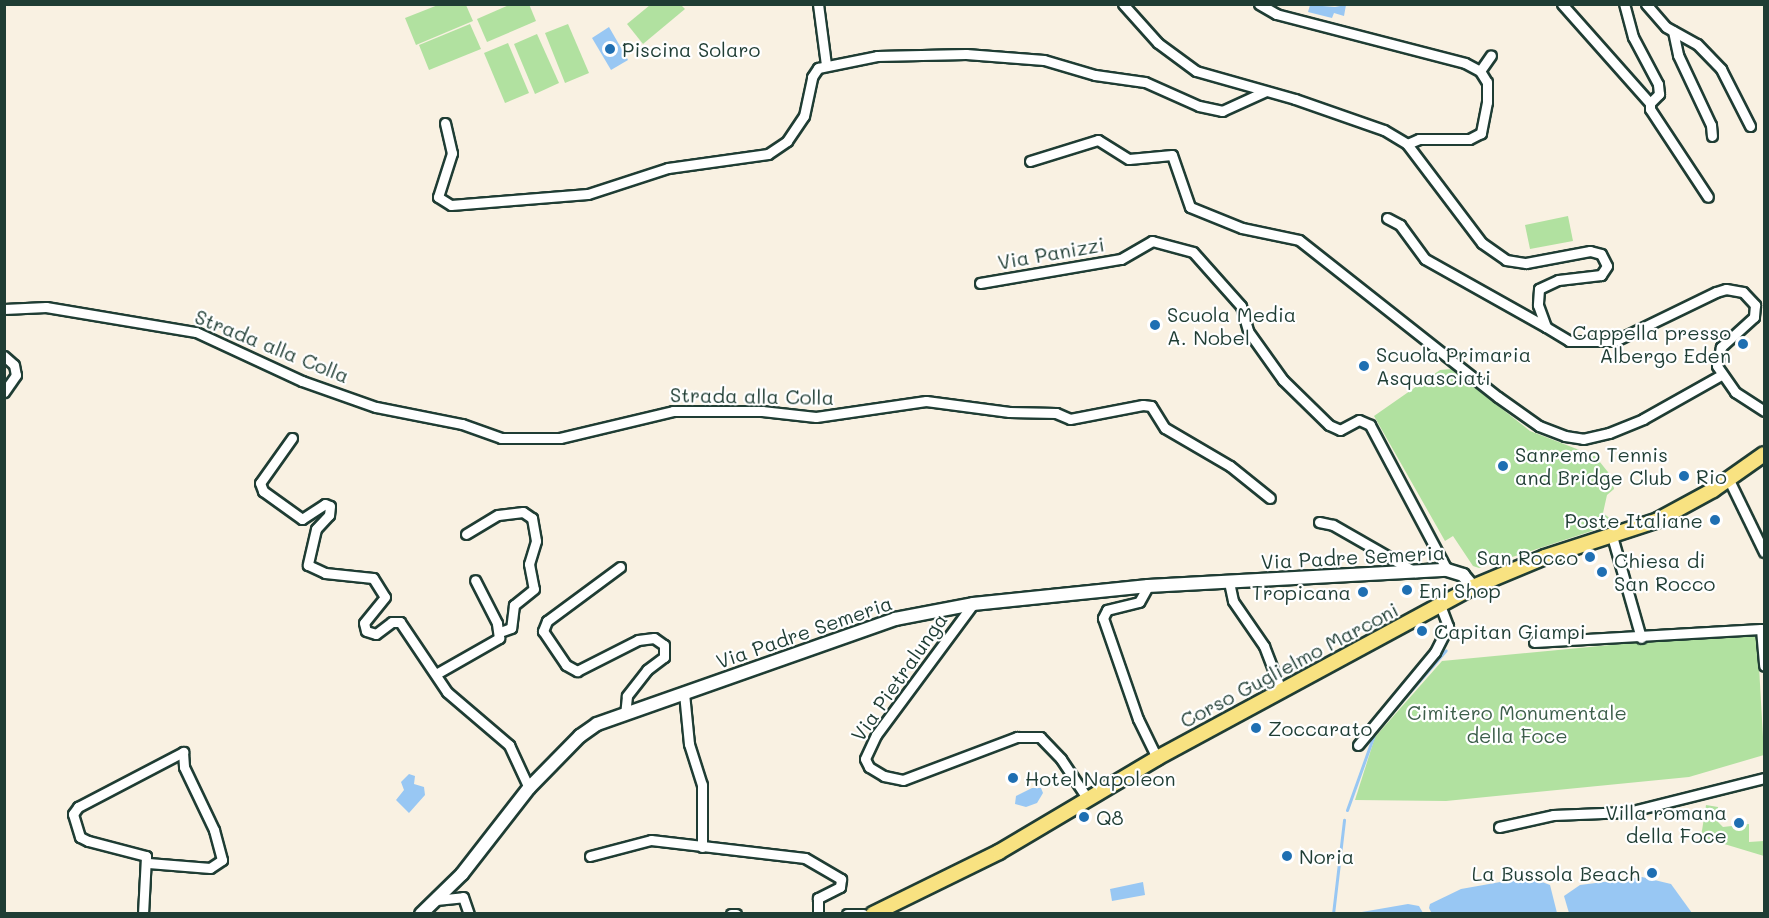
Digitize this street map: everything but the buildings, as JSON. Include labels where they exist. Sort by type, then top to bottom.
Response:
[{"type":"main road","name":"Corso Guglielmo Marconi","points":[[1087,798],[1473,587],[1545,557],[1658,520],[1729,480],[1764,454]]},
{"type":"main road","name":"Via Padre Semeria","points":[[421,914],[462,874],[530,788],[580,736],[625,714],[895,619],[973,604],[1148,586],[1447,570],[1463,574],[1473,587]]},
{"type":"main road","points":[[873,914],[999,852],[1087,798]]},
{"type":"street","points":[[818,4],[826,65]]},
{"type":"street","points":[[1123,4],[1158,43],[1196,71],[1266,91],[1384,130],[1407,144],[1494,254],[1526,263],[1590,251],[1601,254],[1606,266],[1601,275],[1558,280],[1539,290],[1538,305],[1546,327]]},
{"type":"street","points":[[1258,4],[1276,14],[1465,63],[1480,71],[1486,82],[1487,102],[1481,133],[1469,139],[1419,139],[1407,144]]},
{"type":"street","points":[[1562,4],[1651,102]]},
{"type":"street","points":[[1624,4],[1633,37],[1658,84],[1659,94],[1651,102],[1650,109],[1708,197]]},
{"type":"street","points":[[1646,4],[1672,31],[1696,44],[1721,69],[1750,126]]},
{"type":"street","points":[[1672,31],[1678,55],[1711,125],[1712,136]]},
{"type":"street","points":[[445,123],[452,153],[440,189],[442,202],[588,194],[668,168],[768,154],[787,141],[804,116],[812,77],[826,65],[912,54],[1030,58],[1095,75],[1145,82],[1199,106],[1222,111],[1266,91]]},
{"type":"street","points":[[1480,71],[1491,56]]},
{"type":"street","points":[[1030,161],[1098,140],[1129,159],[1161,155],[1175,158],[1190,207],[1242,228],[1288,236],[1307,245],[1539,426],[1564,436],[1593,438],[1643,419],[1721,375]]},
{"type":"street","points":[[1388,218],[1400,225],[1425,259],[1569,341],[1615,341],[1716,292],[1735,289],[1752,298],[1754,317],[1717,354],[1721,375],[1748,404],[1764,411]]},
{"type":"street","name":"Via Panizzi","points":[[980,284],[1121,259],[1152,242],[1193,252],[1241,306],[1248,331],[1283,380],[1329,425],[1340,430],[1359,420],[1370,425],[1447,570]]},
{"type":"street","name":"Strada alla Colla","points":[[4,309],[46,307],[196,332],[302,381],[376,407],[462,424],[501,438],[560,438],[673,411],[762,411],[830,417],[926,402],[1009,412],[1056,413],[1070,419],[1143,405],[1150,406],[1165,428],[1230,466],[1270,498]]},
{"type":"street","points":[[4,356],[14,365],[16,375],[4,392]]},
{"type":"street","points":[[292,438],[260,483],[263,491],[302,519],[325,504],[330,506],[329,515],[316,529],[308,565],[325,573],[373,578],[385,597],[367,619],[366,631],[376,634],[392,622],[400,622],[459,705],[509,745],[530,788]]},
{"type":"street","points":[[1729,480],[1764,552]]},
{"type":"street","points":[[466,534],[498,515],[523,512],[532,518],[536,544],[529,564],[534,589],[514,605],[511,628],[500,632]]},
{"type":"street","points":[[1319,522],[1333,525],[1415,572]]},
{"type":"street","points":[[1612,536],[1641,638]]},
{"type":"street","points":[[620,567],[547,621],[543,631],[566,665],[577,671],[638,640],[654,638],[664,645],[664,657],[647,670],[627,696],[625,714]]},
{"type":"street","points":[[436,674],[499,638],[500,632],[475,580]]},
{"type":"street","points":[[1229,582],[1233,601],[1264,646],[1281,690]]},
{"type":"street","points":[[1148,586],[1139,602],[1103,614],[1124,680],[1157,758]]},
{"type":"street","name":"Via Pietralunga","points":[[973,604],[876,735],[865,759],[869,767],[884,776],[903,780],[1017,738],[1040,738],[1061,759],[1087,798]]},
{"type":"street","points":[[1358,745],[1435,652],[1448,626],[1440,605]]},
{"type":"street","points":[[1534,642],[1641,638],[1761,629],[1764,666]]},
{"type":"street","points":[[684,693],[689,744],[702,785],[702,847]]},
{"type":"street","points":[[143,914],[148,862],[143,853],[80,837],[73,814],[78,807],[183,752],[184,767],[214,830],[222,860],[210,868],[148,862]]},
{"type":"street","points":[[1498,826],[1553,815],[1628,812],[1764,778]]},
{"type":"street","points":[[590,856],[651,840],[702,847],[781,853],[818,863],[836,874],[842,884],[818,898],[818,914]]},
{"type":"street","points":[[436,900],[463,897],[469,914]]},
{"type":"street","points":[[731,914],[736,914]]},
{"type":"street","points":[[847,914],[863,914]]},
{"type":"green space","points":[[529,4],[536,21],[487,42],[477,19],[509,5]]},
{"type":"green space","points":[[438,5],[466,5],[473,21],[416,45],[405,18]]},
{"type":"green space","points":[[650,5],[681,5],[685,9],[643,44],[627,24]]},
{"type":"green space","points":[[470,24],[481,49],[429,70],[419,45]]},
{"type":"green space","points":[[568,24],[589,73],[565,83],[545,33]]},
{"type":"green space","points":[[537,34],[559,83],[535,94],[514,44]]},
{"type":"green space","points":[[508,43],[529,93],[505,103],[484,53]]},
{"type":"green space","points":[[1568,216],[1573,241],[1530,249],[1525,225]]},
{"type":"green space","name":"Sanremo Tennis and Bridge Club","points":[[1451,369],[1530,431],[1595,456],[1612,477],[1614,489],[1607,495],[1603,513],[1616,523],[1479,568],[1473,566],[1453,536],[1445,541],[1374,416],[1440,370]]},
{"type":"green space","name":"Cimitero Monumentale della Foce","points":[[1757,631],[1764,755],[1689,777],[1446,801],[1355,800],[1375,737],[1442,661]]},
{"type":"green space","points":[[1706,805],[1718,807],[1718,822],[1723,827],[1749,824],[1749,842],[1764,841],[1764,856],[1701,837]]},
{"type":"water","points":[[1310,5],[1335,7],[1346,5],[1344,16],[1334,13],[1332,18],[1308,12]]},
{"type":"water","name":"Piscina Solaro","points":[[609,27],[628,60],[611,70],[592,38]]},
{"type":"water","points":[[409,774],[415,776],[414,784],[424,787],[425,795],[409,813],[396,800],[404,790],[401,782]]},
{"type":"water","points":[[1032,788],[1041,788],[1043,793],[1037,803],[1026,807],[1015,804],[1016,796]]},
{"type":"water","points":[[1642,877],[1671,884],[1692,913],[1569,913],[1564,896],[1580,885]]},
{"type":"water","points":[[1537,880],[1550,885],[1557,913],[1432,914],[1429,908],[1430,904],[1461,889],[1506,881]]},
{"type":"water","points":[[1143,882],[1145,895],[1112,901],[1110,889]]},
{"type":"water","points":[[1408,904],[1419,906],[1423,913],[1356,913]]},
{"type":"waterway","points":[[1347,810],[1375,732],[1446,650]]},
{"type":"waterway","points":[[1333,914],[1344,820]]},
{"type":"place","name":"Piscina Solaro","points":[[610,49]]},
{"type":"place","name":"Scuola Media A. Nobel","points":[[1155,325]]},
{"type":"place","name":"Cappella presso Albergo Eden","points":[[1743,344]]},
{"type":"place","name":"Scuola Primaria Asquasciati","points":[[1364,366]]},
{"type":"place","name":"Sanremo Tennis and Bridge Club","points":[[1503,466]]},
{"type":"place","name":"Rio","points":[[1684,476]]},
{"type":"place","name":"Poste Italiane","points":[[1715,520]]},
{"type":"place","name":"San Rocco","points":[[1590,557]]},
{"type":"place","name":"Chiesa di San Rocco","points":[[1602,572]]},
{"type":"place","name":"Eni Shop","points":[[1407,590]]},
{"type":"place","name":"Tropicana","points":[[1363,592]]},
{"type":"place","name":"Capitan Giampi","points":[[1422,631]]},
{"type":"place","name":"Zoccarato","points":[[1256,728]]},
{"type":"place","name":"Hotel Napoleon","points":[[1013,778]]},
{"type":"place","name":"Q8","points":[[1084,817]]},
{"type":"place","name":"Villa romana della Foce","points":[[1739,823]]},
{"type":"place","name":"Noria","points":[[1287,856]]},
{"type":"place","name":"La Bussola Beach","points":[[1652,873]]}]
